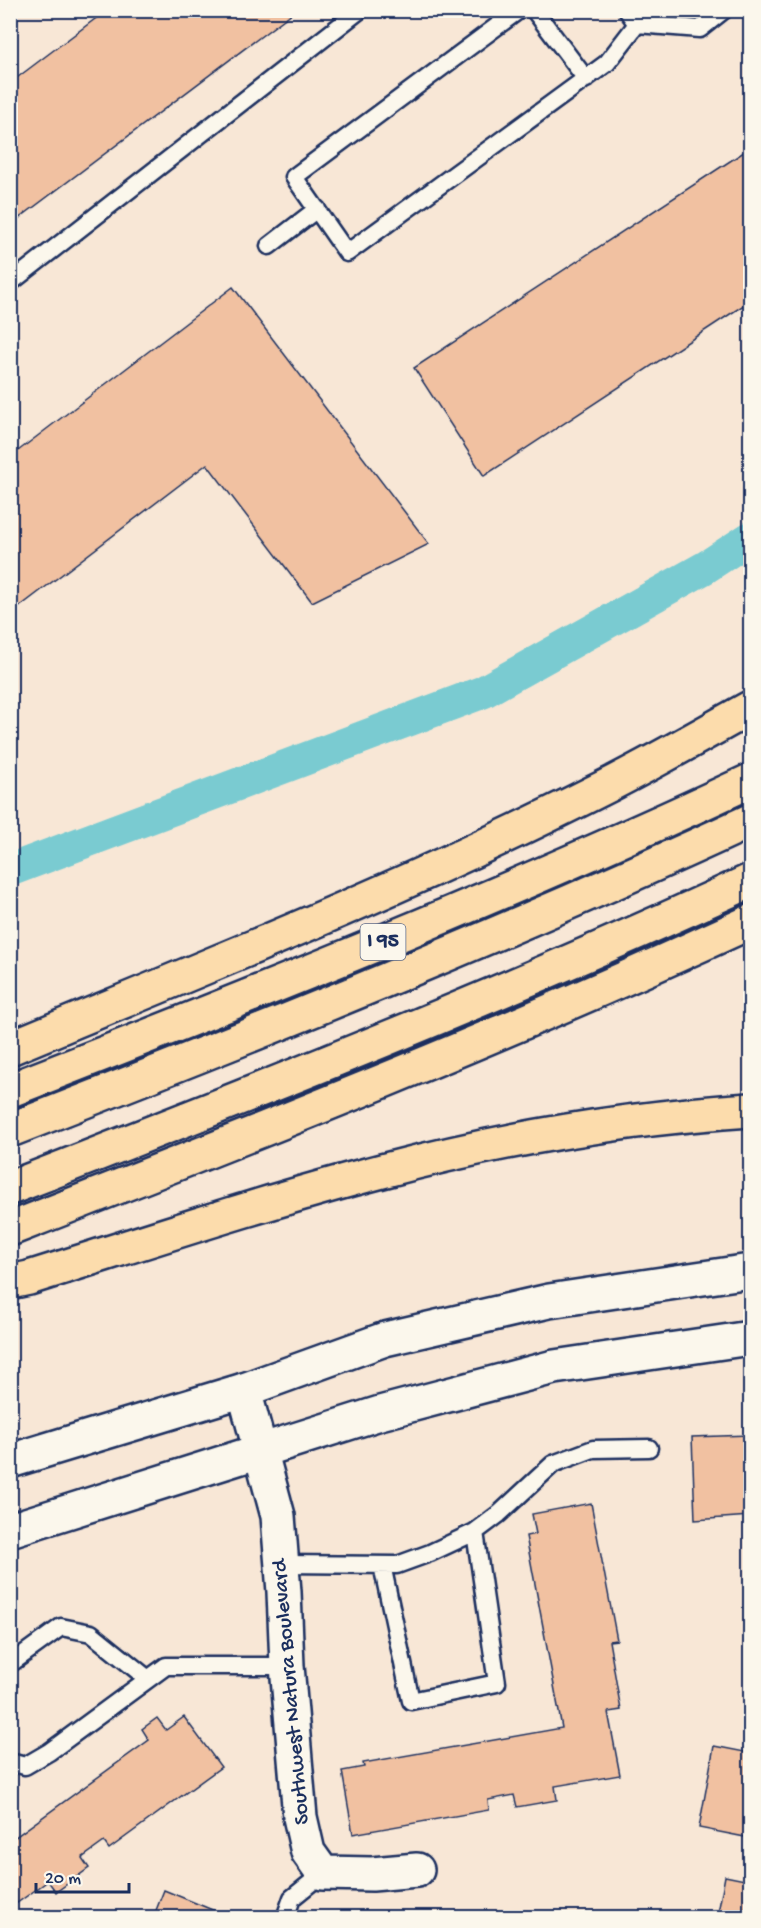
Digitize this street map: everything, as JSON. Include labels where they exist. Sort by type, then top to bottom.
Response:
[{"type":"highway","points":[[10,1048],[321,918],[512,832],[596,792],[750,708]]},
{"type":"highway","name":"I 95","points":[[10,1090],[438,920],[750,781]]},
{"type":"highway","points":[[10,1130],[184,1063],[381,983],[610,885],[750,821]]},
{"type":"highway","points":[[10,1188],[371,1046],[750,881]]},
{"type":"highway","points":[[10,1228],[274,1125],[481,1040],[750,922]]},
{"type":"highway","points":[[10,1282],[331,1185],[459,1152],[590,1128],[750,1110]]},
{"type":"street","points":[[10,1461],[244,1390],[385,1339],[549,1301],[750,1271]]},
{"type":"street","points":[[10,1530],[380,1413],[554,1367],[750,1338]]},
{"type":"street","name":"Southwest Natura Boulevard","points":[[244,1390],[278,1516],[287,1666],[300,1817],[308,1852],[323,1873]]},
{"type":"street","points":[[323,1873],[372,1874],[417,1870]]},
{"type":"lane","points":[[10,283],[360,10]]},
{"type":"lane","points":[[519,10],[294,177],[347,254],[608,63],[637,24]]},
{"type":"lane","points":[[534,10],[586,79]]},
{"type":"lane","points":[[627,10],[637,24],[700,29],[724,10]]},
{"type":"lane","points":[[269,246],[316,209]]},
{"type":"lane","points":[[282,1563],[397,1565],[430,1553],[475,1532],[499,1514],[553,1464],[593,1449],[649,1448]]},
{"type":"lane","points":[[382,1565],[411,1701],[497,1683],[475,1532]]},
{"type":"lane","points":[[10,1664],[62,1627],[91,1633],[148,1679]]},
{"type":"lane","points":[[10,1762],[25,1766],[48,1752],[166,1666],[287,1666]]},
{"type":"lane","points":[[285,1917],[292,1898],[323,1873]]},
{"type":"building","points":[[107,10],[296,10],[10,225],[10,83]]},
{"type":"building","points":[[750,148],[750,301],[484,476],[414,368]]},
{"type":"building","points":[[233,287],[429,544],[312,602],[207,464],[10,614],[10,457]]},
{"type":"building","points":[[750,1435],[750,1516],[695,1520],[692,1437]]},
{"type":"building","points":[[591,1503],[617,1640],[609,1641],[621,1710],[608,1712],[620,1775],[555,1786],[557,1800],[517,1807],[514,1795],[488,1800],[489,1810],[353,1834],[342,1771],[364,1767],[363,1763],[562,1728],[526,1536],[536,1534],[532,1514]]},
{"type":"building","points":[[184,1717],[221,1767],[109,1849],[104,1842],[82,1858],[89,1868],[56,1892],[48,1881],[10,1908],[10,1841],[149,1740],[142,1729],[157,1718],[166,1730]]},
{"type":"building","points":[[714,1746],[750,1753],[750,1838],[699,1828]]},
{"type":"building","points":[[725,1876],[750,1881],[750,1918],[717,1918]]},
{"type":"building","points":[[164,1890],[227,1916],[226,1918],[153,1918]]},
{"type":"waterway","points":[[10,870],[483,692],[706,567],[750,538]]}]
